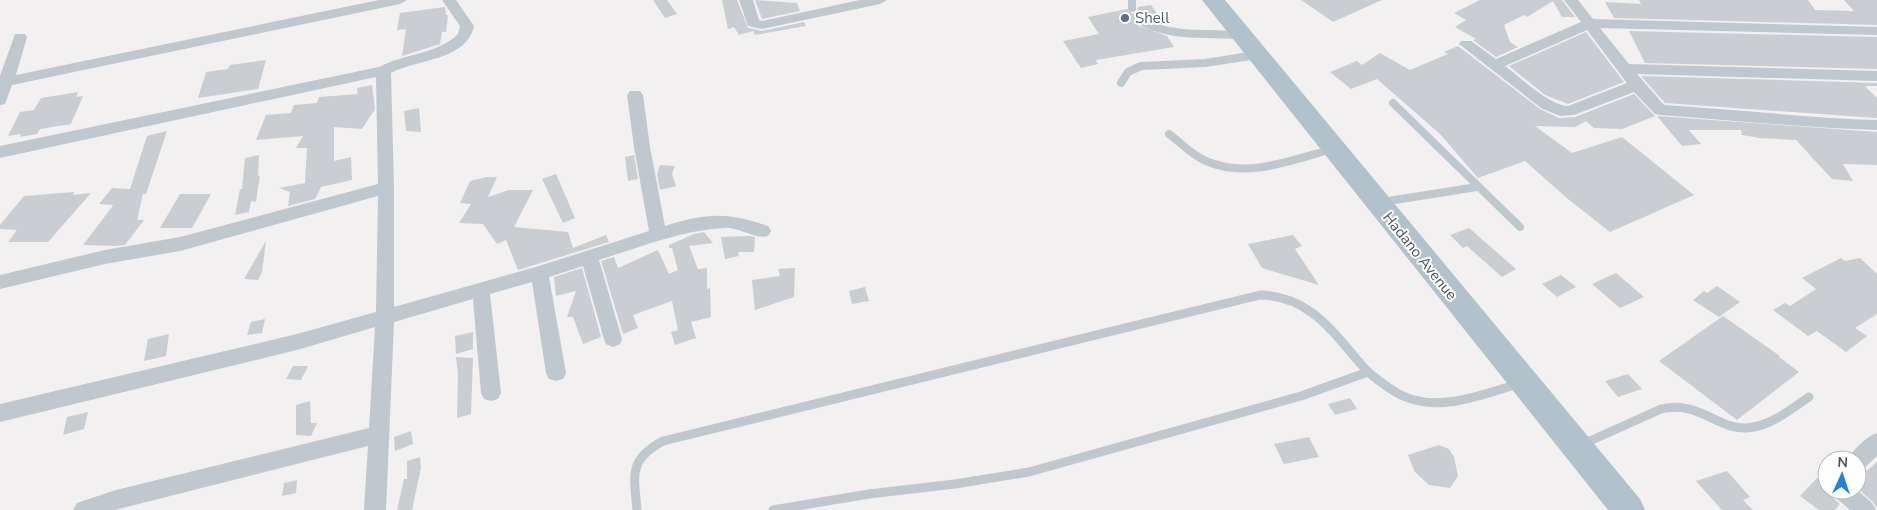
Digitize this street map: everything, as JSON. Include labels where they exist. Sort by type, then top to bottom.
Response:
[{"type":"main road","name":"Hadano Avenue","points":[[1213,0],[1628,510]]},
{"type":"street","points":[[8,81],[400,0]]},
{"type":"street","points":[[0,152],[383,71],[403,61],[438,52],[460,43],[466,34],[467,26],[449,0]]},
{"type":"street","points":[[746,0],[753,23],[762,25],[880,0]]},
{"type":"street","points":[[1571,0],[1655,107],[1666,112],[1758,116],[1816,123],[1877,125]]},
{"type":"street","points":[[1495,65],[1590,23],[1877,31]]},
{"type":"street","points":[[0,100],[8,81],[20,37]]},
{"type":"street","points":[[1466,44],[1546,104],[1563,112],[1637,85]]},
{"type":"street","points":[[1625,69],[1877,76]]},
{"type":"street","points":[[375,510],[385,318],[386,188],[383,71]]},
{"type":"street","points":[[635,95],[642,147],[658,233]]},
{"type":"street","points":[[0,282],[105,257],[180,244],[311,210],[386,188]]},
{"type":"street","points":[[0,413],[297,342],[385,318],[539,273],[658,233],[711,221],[740,223],[762,231]]},
{"type":"street","points":[[589,257],[613,339]]},
{"type":"street","points":[[539,273],[556,373]]},
{"type":"street","points":[[481,290],[491,393]]},
{"type":"street","points":[[84,510],[116,500],[378,435]]},
{"type":"street","points":[[1867,452],[1877,442]]},
{"type":"street","points":[[1854,500],[1865,510]]},
{"type":"lane","points":[[1144,23],[1152,27],[1168,30],[1241,35]]},
{"type":"lane","points":[[1121,83],[1128,72],[1141,66],[1205,63],[1258,55]]},
{"type":"lane","points":[[1393,103],[1520,227]]},
{"type":"lane","points":[[1169,134],[1204,160],[1217,166],[1232,169],[1262,167],[1334,149]]},
{"type":"lane","points":[[1377,203],[1477,187]]},
{"type":"lane","points":[[637,510],[635,471],[637,462],[642,454],[663,441],[1260,295],[1275,295],[1301,303],[1312,311],[1368,372],[1404,396],[1427,402],[1442,403],[1523,382]]},
{"type":"lane","points":[[773,510],[869,494],[955,484],[1029,472],[1301,396],[1368,372]]},
{"type":"lane","points":[[1577,447],[1660,409],[1674,405],[1694,410],[1730,426],[1749,428],[1768,423],[1810,397]]},
{"type":"building","points":[[653,0],[667,0],[677,14],[665,18]]},
{"type":"building","points":[[722,0],[737,0],[748,28],[762,31],[804,22],[806,26],[755,35],[753,31],[739,35],[734,27],[728,29]]},
{"type":"building","points":[[755,0],[797,3],[800,11],[762,19]]},
{"type":"building","points":[[1301,0],[1382,0],[1333,22]]},
{"type":"building","points":[[1480,0],[1562,0],[1575,17],[1562,17],[1553,1],[1527,17],[1524,15],[1504,25],[1510,42],[1518,47],[1496,57],[1473,40],[1476,39],[1455,27],[1466,20],[1454,13]]},
{"type":"building","points":[[1639,0],[1808,0],[1815,10],[1854,11],[1844,0],[1877,0],[1877,25],[1614,18],[1605,2],[1641,4]]},
{"type":"building","points":[[1151,5],[1162,20],[1157,20],[1158,22],[1143,18],[1139,21],[1139,26],[1167,36],[1174,47],[1096,60],[1098,64],[1081,68],[1063,41],[1099,34],[1088,17],[1127,9],[1132,14],[1137,11],[1138,7]]},
{"type":"building","points":[[445,7],[446,15],[448,15],[446,32],[442,32],[440,44],[402,56],[406,29],[397,30],[400,13]]},
{"type":"building","points":[[1629,31],[1877,37],[1877,69],[1645,63]]},
{"type":"building","points":[[1586,32],[1624,82],[1568,104],[1545,95],[1509,66]]},
{"type":"building","points":[[1458,46],[1540,109],[1559,118],[1575,117],[1634,94],[1655,116],[1622,129],[1594,128],[1586,121],[1575,127],[1535,126],[1572,153],[1622,137],[1694,195],[1610,232],[1568,199],[1525,161],[1478,178],[1440,134],[1377,79],[1351,89],[1330,72],[1357,61],[1362,65],[1380,53],[1410,70],[1448,54],[1444,52]]},
{"type":"building","points":[[266,60],[258,89],[198,98],[206,72],[228,69],[230,65]]},
{"type":"building","points":[[1641,76],[1877,83],[1877,86],[1865,86],[1877,98],[1877,118],[1665,103]]},
{"type":"building","points":[[372,85],[375,109],[362,129],[334,127],[334,161],[351,157],[352,180],[321,187],[315,199],[288,206],[290,192],[279,188],[305,183],[307,148],[296,148],[303,136],[256,140],[266,115],[291,113],[294,105],[317,103],[319,97],[358,94],[357,88]]},
{"type":"building","points":[[78,92],[76,97],[83,96],[71,124],[40,129],[37,134],[20,137],[21,134],[8,136],[20,112],[34,110],[41,98]]},
{"type":"building","points":[[419,108],[421,132],[406,131],[404,111]]},
{"type":"building","points":[[1657,116],[1877,132],[1877,165],[1843,164],[1853,181],[1832,179],[1796,140],[1742,135],[1741,130],[1689,130],[1701,144],[1682,146]]},
{"type":"building","points":[[167,131],[146,194],[143,194],[137,220],[144,220],[125,245],[83,245],[112,207],[113,205],[99,204],[112,188],[130,189],[147,136]]},
{"type":"building","points":[[259,155],[258,176],[260,175],[256,202],[251,201],[249,212],[235,215],[240,189],[242,189],[245,158]]},
{"type":"building","points":[[634,155],[638,179],[628,181],[625,157]]},
{"type":"building","points":[[660,165],[675,166],[672,174],[676,186],[660,190],[657,174]]},
{"type":"building","points":[[556,174],[575,218],[563,223],[542,179]]},
{"type":"building","points":[[497,177],[488,197],[509,190],[533,190],[514,227],[568,232],[573,248],[606,235],[609,242],[518,270],[506,240],[497,244],[483,224],[459,223],[471,204],[460,203],[470,181]]},
{"type":"building","points":[[74,192],[73,195],[91,193],[48,242],[8,242],[17,230],[0,229],[0,225],[24,196]]},
{"type":"building","points":[[180,194],[211,194],[192,228],[160,228]]},
{"type":"building","points":[[1469,228],[1516,269],[1502,277],[1467,246],[1463,248],[1450,235]]},
{"type":"building","points":[[704,232],[713,243],[689,246],[698,269],[707,268],[707,289],[710,288],[711,317],[691,322],[696,338],[675,345],[671,332],[678,330],[672,301],[633,315],[638,328],[623,334],[601,261],[614,257],[618,268],[658,250],[669,274],[678,270],[672,248],[669,248],[669,245],[694,234]]},
{"type":"building","points":[[1293,235],[1302,246],[1295,249],[1319,285],[1262,268],[1248,244]]},
{"type":"building","points":[[721,237],[755,237],[754,252],[738,252],[739,256],[725,259]]},
{"type":"building","points":[[266,241],[262,272],[258,280],[244,279]]},
{"type":"building","points":[[1841,258],[1845,261],[1860,258],[1877,274],[1877,314],[1855,328],[1867,336],[1846,352],[1817,331],[1808,336],[1773,310],[1785,303],[1790,306],[1816,289],[1802,278]]},
{"type":"building","points":[[582,268],[601,337],[583,344],[573,317],[567,317],[576,291],[556,296],[554,277]]},
{"type":"building","points":[[795,268],[794,297],[755,310],[752,280],[780,276],[778,269]]},
{"type":"building","points":[[1616,273],[1644,297],[1620,308],[1592,284]]},
{"type":"building","points":[[1561,275],[1576,287],[1557,297],[1542,284]]},
{"type":"building","points":[[1717,286],[1740,302],[1719,317],[1693,300],[1704,291],[1707,293]]},
{"type":"building","points":[[865,287],[869,301],[852,304],[849,291]]},
{"type":"building","points":[[1723,316],[1780,356],[1799,372],[1737,420],[1659,361]]},
{"type":"building","points":[[265,319],[262,333],[247,335],[251,322]]},
{"type":"building","points":[[473,332],[473,349],[456,354],[455,336]]},
{"type":"building","points":[[169,334],[166,356],[144,361],[148,339]]},
{"type":"building","points":[[456,357],[473,358],[471,414],[457,418],[458,374]]},
{"type":"building","points":[[293,366],[308,366],[301,380],[286,379]]},
{"type":"building","points":[[1628,374],[1642,389],[1618,397],[1605,381]]},
{"type":"building","points":[[1350,398],[1357,409],[1335,415],[1328,404]]},
{"type":"building","points":[[310,401],[311,423],[317,423],[311,436],[296,435],[296,405]]},
{"type":"building","points":[[88,412],[84,429],[63,435],[67,417]]},
{"type":"building","points":[[411,431],[413,444],[395,451],[394,437]]},
{"type":"building","points":[[1309,437],[1319,457],[1284,464],[1274,444]]},
{"type":"building","points":[[1439,445],[1449,449],[1454,457],[1458,476],[1450,488],[1429,485],[1415,472],[1408,455]]},
{"type":"building","points":[[420,457],[421,468],[412,510],[397,510],[404,479],[407,479],[407,461]]},
{"type":"building","points":[[1877,462],[1877,508],[1867,497],[1867,470]]},
{"type":"building","points":[[1727,471],[1750,497],[1743,500],[1753,510],[1722,510],[1696,481]]},
{"type":"building","points":[[1817,478],[1817,500],[1835,500],[1840,504],[1835,510],[1819,510],[1800,496]]},
{"type":"building","points":[[297,480],[296,493],[282,496],[284,483]]},
{"type":"place","name":"Shell","points":[[1125,18]]}]
